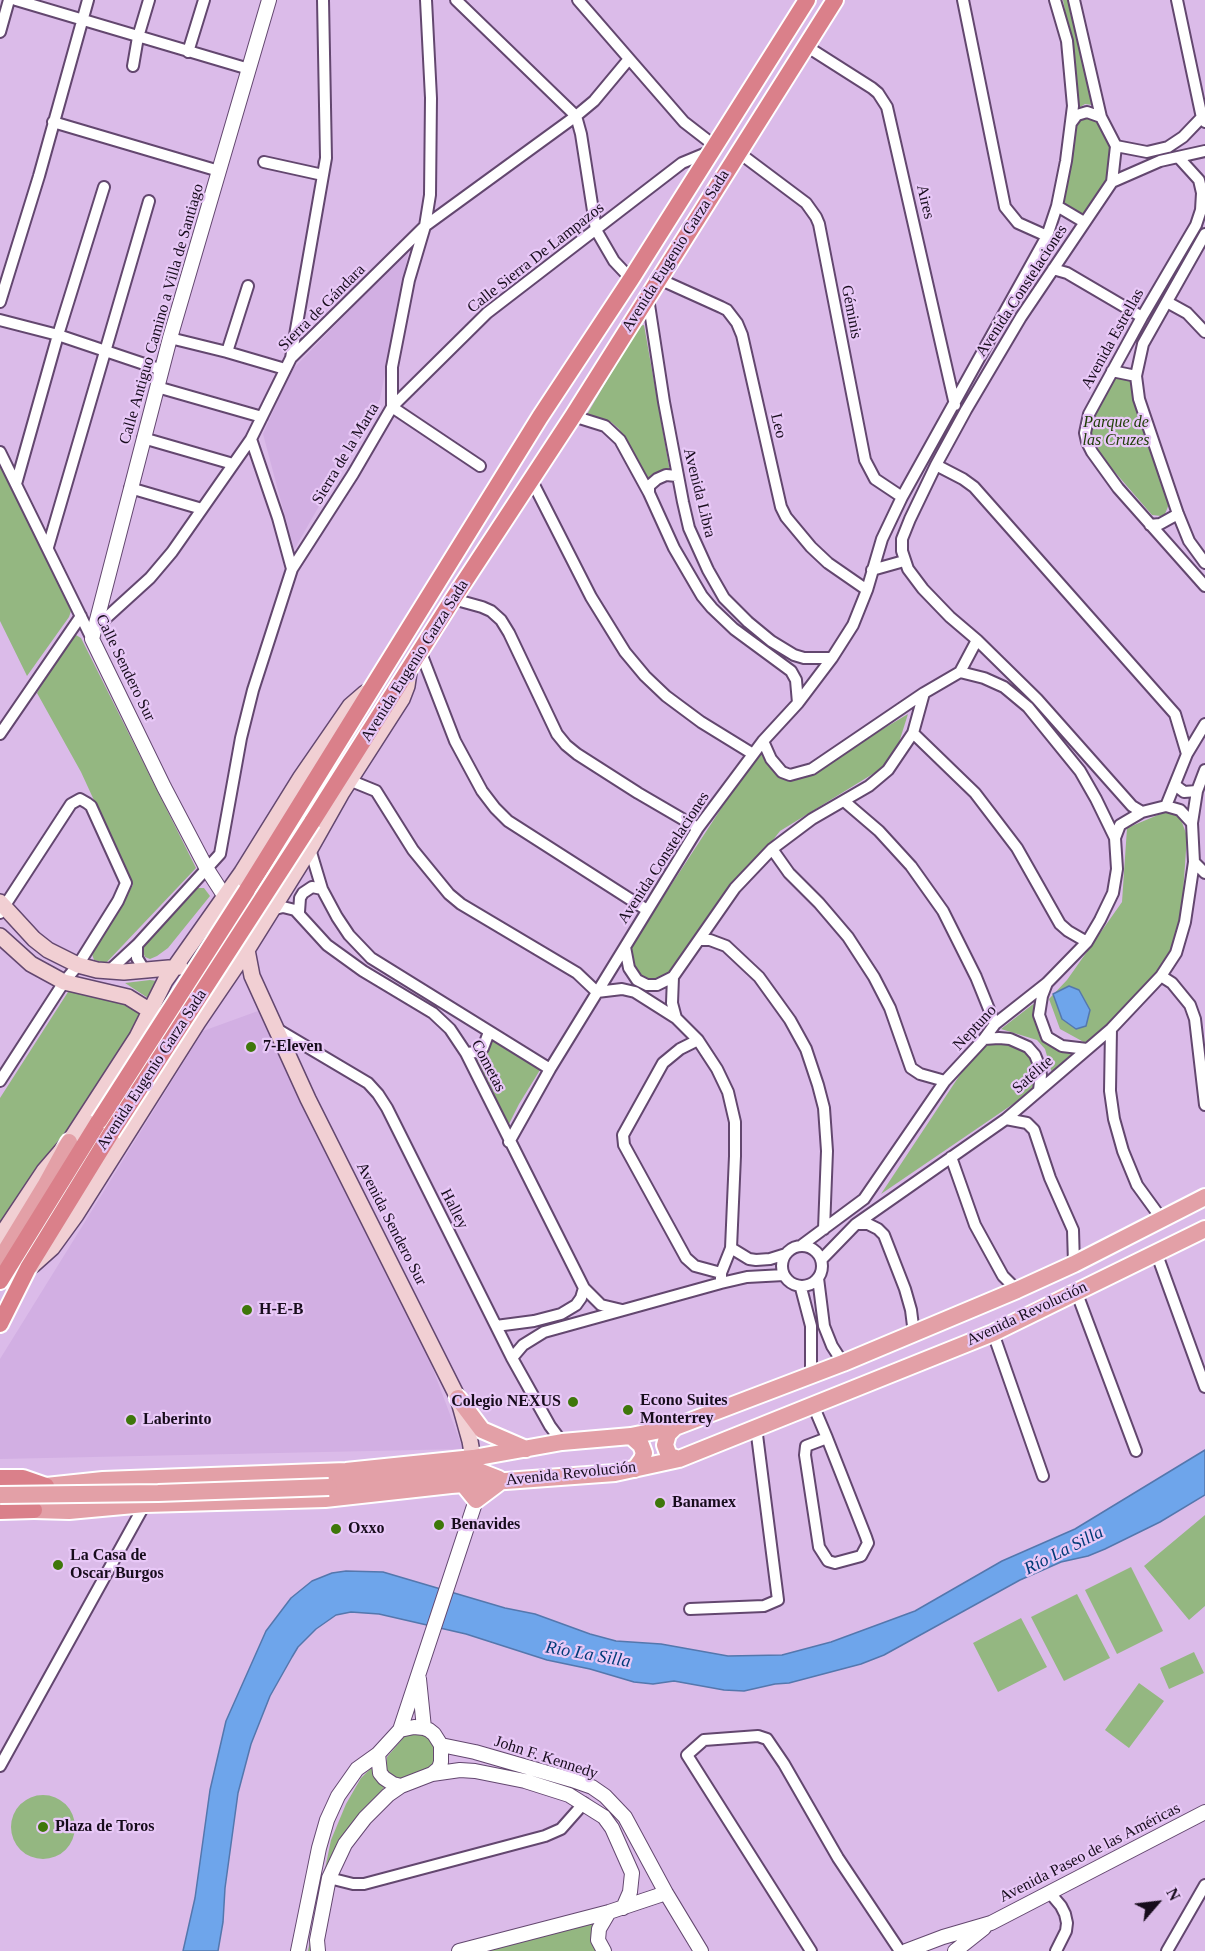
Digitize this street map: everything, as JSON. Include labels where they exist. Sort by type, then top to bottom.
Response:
[{"type":"highway","name":"Avenida Eugenio Garza Sada","points":[[0,1281],[540,417],[631,279],[807,0]]},
{"type":"highway","name":"Avenida Eugenio Garza Sada","points":[[0,1324],[28,1269],[111,1133],[573,416],[835,0]]},
{"type":"highway","points":[[0,1478],[23,1478],[46,1486]]},
{"type":"highway","points":[[0,1488],[46,1486]]},
{"type":"highway","points":[[0,1511],[34,1510]]},
{"type":"main road","points":[[28,1269],[52,1248],[244,954],[310,849],[349,780],[402,699],[407,686],[409,670]]},
{"type":"main road","points":[[0,1260],[69,1142],[137,1037],[159,990],[207,924],[322,745],[350,706],[369,690]]},
{"type":"main road","points":[[148,971],[172,955],[202,916],[221,901]]},
{"type":"main road","points":[[1,907],[48,950],[78,965],[109,971],[196,967],[216,969],[230,975]]},
{"type":"main road","points":[[207,924],[212,938],[220,949],[231,956],[244,954]]},
{"type":"main road","points":[[0,936],[31,964],[64,982],[128,997],[175,1026],[183,1028],[198,1022]]},
{"type":"main road","name":"Avenida Sendero Sur","points":[[244,954],[308,1099],[458,1398],[472,1474]]},
{"type":"main road","points":[[196,967],[220,989]]},
{"type":"main road","name":"Avenida Sendero Sur","points":[[230,975],[246,985],[268,1008]]},
{"type":"main road","points":[[137,1037],[154,1036],[163,1041],[170,1048],[174,1061]]},
{"type":"main road","points":[[0,1237],[44,1171],[69,1142]]},
{"type":"main road","name":"Avenida Revolución","points":[[34,1510],[325,1499],[472,1474],[526,1449],[562,1442],[631,1436],[675,1427],[843,1363],[1017,1290],[1074,1264],[1205,1197]]},
{"type":"main road","name":"Avenida Revolución","points":[[502,1481],[615,1473],[679,1459],[993,1333],[1205,1229]]},
{"type":"main road","points":[[458,1398],[482,1430],[526,1449]]},
{"type":"main road","points":[[675,1427],[668,1434],[665,1444],[669,1456],[679,1459]]},
{"type":"main road","points":[[631,1436],[641,1445],[644,1453],[635,1469]]},
{"type":"main road","name":"Avenida Revolución","points":[[46,1486],[103,1480],[346,1471],[472,1474]]},
{"type":"main road","points":[[472,1474],[477,1500],[502,1481]]},
{"type":"main road","points":[[0,1496],[329,1487],[472,1474],[502,1481]]},
{"type":"main road","points":[[103,1480],[97,1487],[96,1495],[98,1502],[104,1506]]},
{"type":"main road","points":[[69,1510],[73,1498],[72,1484]]},
{"type":"street","points":[[0,32],[9,0]]},
{"type":"street","points":[[16,0],[249,69]]},
{"type":"street","points":[[0,302],[39,176],[88,0]]},
{"type":"street","points":[[133,66],[138,37],[149,0]]},
{"type":"street","points":[[188,52],[204,0]]},
{"type":"street","name":"Calle Antiguo Camino a Villa de Santiago","points":[[93,634],[170,338],[269,0]]},
{"type":"street","points":[[291,358],[326,158],[323,0]]},
{"type":"street","name":"Sierra de la Marta","points":[[109,971],[137,945],[220,854],[243,730],[264,651],[292,569],[353,474],[392,407],[392,367],[409,280],[426,226],[431,164],[431,98],[426,0]]},
{"type":"street","points":[[456,0],[576,116],[581,134],[596,230],[614,261],[631,279]]},
{"type":"street","points":[[578,0],[684,122],[713,148]]},
{"type":"street","points":[[963,0],[1005,207],[1018,223],[1047,236]]},
{"type":"street","name":"Avenida Constelaciones","points":[[509,1142],[550,1069],[698,828],[763,741],[798,703],[853,626],[867,590],[882,539],[902,497],[1047,236],[1057,206],[1072,106],[1072,81],[1067,41],[1055,0]]},
{"type":"street","points":[[1074,0],[1101,117],[1116,146],[1135,151],[1156,151],[1168,147],[1204,118],[1177,0]]},
{"type":"street","name":"Aires","points":[[806,46],[872,88],[887,107],[954,405]]},
{"type":"street","name":"Sierra de Gándara","points":[[93,634],[150,578],[172,552],[250,439],[291,358],[426,226],[576,116],[594,100],[629,59]]},
{"type":"street","points":[[1070,124],[1074,117],[1087,112],[1101,117]]},
{"type":"street","points":[[53,122],[219,171]]},
{"type":"street","name":"Avenida Constelaciones","points":[[904,561],[902,539],[936,465],[1021,317],[1112,182],[1116,146]]},
{"type":"street","name":"Calle Sierra De Lampazos","points":[[392,407],[487,313],[682,163],[713,148]]},
{"type":"street","points":[[1112,182],[1144,166],[1205,151]]},
{"type":"street","name":"Géminis","points":[[738,152],[806,203],[816,217],[865,460],[875,479],[902,497]]},
{"type":"street","points":[[1179,158],[1202,179]]},
{"type":"street","points":[[264,162],[324,175]]},
{"type":"street","name":"Avenida Estrellas","points":[[1202,179],[1203,202],[1196,225],[1142,317],[1086,423],[1087,442],[1118,488],[1205,586]]},
{"type":"street","points":[[16,484],[57,335],[104,187]]},
{"type":"street","points":[[48,547],[149,201]]},
{"type":"street","points":[[1057,206],[1084,222]]},
{"type":"street","name":"Avenida Estrellas","points":[[1205,234],[1143,344],[1136,376],[1139,399],[1178,514],[1190,541],[1205,563]]},
{"type":"street","points":[[1053,269],[1067,273],[1142,317]]},
{"type":"street","name":"Leo","points":[[659,279],[727,310],[737,323],[742,334],[781,507],[791,524],[811,547],[828,563],[867,590]]},
{"type":"street","points":[[227,352],[248,286]]},
{"type":"street","name":"Avenida Libra","points":[[648,298],[677,476],[693,538],[708,570],[724,598],[748,622],[783,650],[804,658],[832,658]]},
{"type":"street","points":[[1167,302],[1187,313],[1205,332]]},
{"type":"street","points":[[0,320],[57,335],[162,370]]},
{"type":"street","points":[[170,338],[285,369]]},
{"type":"street","points":[[1112,371],[1136,376]]},
{"type":"street","points":[[157,387],[262,417]]},
{"type":"street","points":[[392,407],[480,466]]},
{"type":"street","points":[[573,416],[594,421],[612,431],[620,440],[649,493],[674,548],[702,596],[734,629],[791,671],[796,680],[798,703]]},
{"type":"street","points":[[143,438],[233,464]]},
{"type":"street","points":[[250,439],[278,518],[292,569]]},
{"type":"street","name":"Calle Sendero Sur","points":[[0,452],[81,616],[93,634],[164,787],[207,868],[221,901]]},
{"type":"street","points":[[936,465],[974,487],[1174,714],[1186,754]]},
{"type":"street","points":[[649,493],[649,486],[657,479],[663,476],[677,476]]},
{"type":"street","points":[[531,479],[591,597],[625,652],[666,696],[701,722],[753,754]]},
{"type":"street","points":[[130,488],[202,509]]},
{"type":"street","points":[[1150,525],[1160,524],[1178,514]]},
{"type":"street","points":[[872,570],[904,561],[923,589],[1037,699],[1132,806],[1142,812]]},
{"type":"street","points":[[453,599],[483,607],[501,620],[514,642],[557,734],[566,745],[638,793],[698,828]]},
{"type":"street","points":[[0,734],[81,616]]},
{"type":"street","points":[[763,741],[776,767],[790,775],[801,774],[812,769],[924,693],[960,672],[977,640]]},
{"type":"street","points":[[421,653],[455,741],[482,791],[495,808],[508,820],[647,910]]},
{"type":"street","points":[[960,672],[984,678],[1004,687],[1028,708],[1080,771],[1115,838]]},
{"type":"street","points":[[625,947],[629,968],[638,980],[647,985],[657,985],[673,977],[735,888],[772,849],[812,819],[869,786],[888,771],[913,733],[924,693]]},
{"type":"street","points":[[1166,806],[1186,754],[1205,724]]},
{"type":"street","points":[[913,733],[975,793],[1017,848],[1060,924],[1087,942]]},
{"type":"street","name":"Satélite","points":[[821,1260],[856,1224],[1006,1119],[1111,1029],[1161,976],[1176,953],[1185,922],[1194,862],[1192,823],[1197,791],[1205,771]]},
{"type":"street","points":[[349,780],[376,791],[413,850],[449,894],[461,904],[577,974],[597,992],[622,989],[635,992],[676,1018],[698,1040],[717,1069],[728,1092],[735,1122],[731,1248],[721,1278]]},
{"type":"street","points":[[1174,785],[1184,792],[1197,791]]},
{"type":"street","points":[[0,1081],[64,982],[78,965],[118,901],[126,883],[91,806],[80,799],[71,804],[1,907]]},
{"type":"street","points":[[844,801],[887,840],[910,866],[943,912],[976,977],[995,1024]]},
{"type":"street","points":[[1115,838],[1120,825],[1142,812],[1166,806],[1180,810],[1192,823]]},
{"type":"street","name":"Neptuno","points":[[802,1245],[864,1199],[945,1081],[995,1024],[1047,983],[1087,942],[1113,894],[1117,869],[1115,838]]},
{"type":"street","name":"Cometas","points":[[310,849],[322,889],[337,917],[349,935],[371,958],[550,1069]]},
{"type":"street","points":[[772,849],[789,873],[848,937],[874,977],[890,1008],[911,1068],[920,1074],[945,1081]]},
{"type":"street","points":[[1194,862],[1205,873]]},
{"type":"street","points":[[271,910],[283,907],[299,912],[300,898],[303,893],[312,888],[322,889]]},
{"type":"street","name":"Cometas","points":[[299,912],[327,945],[434,1013],[450,1029],[466,1053],[584,1288],[601,1305],[622,1310]]},
{"type":"street","points":[[699,940],[710,940],[726,946],[759,977],[790,1020],[806,1049],[819,1085],[824,1108],[827,1151],[824,1229]]},
{"type":"street","points":[[137,945],[137,958],[148,971]]},
{"type":"street","points":[[1161,976],[1172,983],[1190,1005],[1196,1019],[1205,1105]]},
{"type":"street","points":[[673,977],[672,1003],[676,1018]]},
{"type":"street","points":[[1047,983],[1039,1015],[1047,1037],[1062,1046],[1087,1049]]},
{"type":"street","name":"Halley","points":[[277,1029],[368,1083],[378,1094],[512,1358],[550,1426],[562,1442]]},
{"type":"street","points":[[1111,1029],[1110,1091],[1114,1119],[1123,1151],[1137,1185],[1161,1218]]},
{"type":"street","points":[[466,1053],[477,1052],[483,1048],[489,1032]]},
{"type":"street","points":[[984,1039],[1010,1039],[1028,1047],[1035,1055],[1039,1065],[1041,1075],[1039,1090]]},
{"type":"street","points":[[698,1040],[680,1049],[663,1063],[623,1135],[624,1145],[686,1258],[695,1266],[721,1278]]},
{"type":"street","points":[[1006,1119],[1027,1123],[1034,1130],[1050,1178],[1073,1230],[1074,1264]]},
{"type":"street","points":[[951,1157],[975,1225],[1003,1276],[1017,1290]]},
{"type":"street","points":[[856,1224],[868,1224],[884,1235],[905,1289],[914,1334]]},
{"type":"street","points":[[731,1248],[749,1259],[756,1260],[786,1254],[802,1245],[812,1250],[821,1260],[823,1270],[818,1278],[808,1286],[794,1285],[784,1275],[783,1261],[786,1254]]},
{"type":"street","points":[[1156,1252],[1205,1387]]},
{"type":"street","points":[[512,1358],[523,1345],[544,1332],[721,1278],[784,1275]]},
{"type":"street","points":[[818,1278],[824,1326],[832,1346],[843,1363]]},
{"type":"street","points":[[801,1287],[811,1326],[811,1374]]},
{"type":"street","points":[[496,1326],[534,1321],[561,1314],[576,1305],[584,1288]]},
{"type":"street","points":[[1076,1291],[1136,1451]]},
{"type":"street","points":[[993,1333],[1043,1476]]},
{"type":"street","points":[[813,1405],[827,1438],[868,1543],[861,1556],[835,1563],[828,1561],[819,1547],[805,1455],[806,1446],[827,1438]]},
{"type":"street","points":[[690,1609],[764,1606],[778,1600],[756,1427]]},
{"type":"street","points":[[298,1951],[327,1820],[346,1783],[357,1769],[378,1754],[400,1730],[477,1500]]},
{"type":"street","points":[[0,1766],[146,1504]]},
{"type":"street","points":[[419,1675],[424,1728]]},
{"type":"street","points":[[318,1951],[317,1940],[330,1878],[345,1844],[365,1818],[388,1795],[401,1786],[432,1774],[439,1768],[441,1745],[434,1734],[424,1728],[409,1727],[400,1730]]},
{"type":"street","points":[[811,1951],[687,1755],[704,1740],[758,1736],[767,1739],[838,1858],[900,1951]]},
{"type":"street","name":"John F. Kennedy","points":[[441,1745],[475,1752],[592,1787],[605,1796],[625,1817],[666,1893]]},
{"type":"street","points":[[378,1754],[380,1773],[393,1784],[401,1786]]},
{"type":"street","name":"John F. Kennedy","points":[[432,1774],[460,1770],[515,1779],[569,1795],[604,1817],[612,1828],[629,1865],[632,1882],[623,1908]]},
{"type":"street","points":[[330,1878],[352,1884],[364,1884],[545,1836],[561,1829],[584,1803]]},
{"type":"street","name":"Avenida Paseo de las Américas","points":[[906,1951],[991,1923],[1205,1812]]},
{"type":"street","points":[[1167,1951],[1205,1885]]},
{"type":"street","points":[[459,1951],[609,1912],[666,1893],[699,1950]]},
{"type":"street","points":[[1050,1893],[1061,1906],[1067,1923],[1066,1931],[1056,1951]]},
{"type":"street","points":[[604,1951],[598,1940],[599,1929],[609,1912]]},
{"type":"street","name":"Avenida Paseo de las Américas","points":[[955,1951],[991,1923]]},
{"type":"shaded area","points":[[409,249],[380,399],[294,550],[263,434],[291,371]]},
{"type":"shaded area","points":[[258,1011],[422,1340],[463,1449],[0,1459],[0,1359],[203,1031]]},
{"type":"green space","points":[[1063,0],[1071,0],[1092,105],[1085,104],[1074,111],[1068,26]]},
{"type":"green space","points":[[1078,117],[1100,117],[1112,143],[1110,176],[1082,217],[1062,205],[1073,130]]},
{"type":"green space","points":[[644,325],[670,472],[648,484],[619,429],[611,422],[586,416],[639,326]]},
{"type":"green space","name":"Parque de las Cruzes","points":[[1114,377],[1130,377],[1133,382],[1135,404],[1169,504],[1165,514],[1161,516],[1152,515],[1094,448],[1089,439],[1093,415]]},
{"type":"green space","points":[[0,461],[71,611],[27,676],[0,621]]},
{"type":"green space","points":[[76,635],[81,638],[196,868],[106,963],[94,960],[91,951],[133,885],[81,772],[37,693],[70,636]]},
{"type":"green space","points":[[908,714],[896,752],[884,767],[780,831],[668,974],[653,980],[639,976],[631,970],[628,951],[762,746],[766,758],[802,777]]},
{"type":"green space","points":[[1165,812],[1180,817],[1187,836],[1180,936],[1163,967],[1091,1046],[1060,1029],[1049,999],[1067,980],[1122,902],[1127,828]]},
{"type":"green space","points":[[198,888],[204,888],[210,896],[168,948],[150,959],[145,957],[144,946]]},
{"type":"green space","points":[[157,981],[148,998],[125,983]]},
{"type":"green space","points":[[72,990],[129,999],[141,1011],[141,1018],[105,1083],[57,1142],[0,1230],[0,1098],[68,992]]},
{"type":"green space","points":[[1041,998],[1041,1014],[1052,1035],[1082,1047],[1052,1073],[1045,1049],[1037,1040],[1001,1029]]},
{"type":"green space","points":[[987,1034],[1031,1046],[1038,1087],[881,1194]]},
{"type":"green space","points":[[492,1037],[540,1070],[508,1126],[474,1058],[479,1056]]},
{"type":"green space","points":[[1205,1515],[1205,1606],[1189,1620],[1144,1566]]},
{"type":"green space","points":[[1131,1567],[1163,1631],[1117,1654],[1085,1590]]},
{"type":"green space","points":[[1077,1594],[1110,1658],[1064,1681],[1031,1617]]},
{"type":"green space","points":[[1021,1618],[1047,1667],[998,1692],[973,1643]]},
{"type":"green space","points":[[1194,1652],[1204,1673],[1169,1689],[1160,1668]]},
{"type":"green space","points":[[1139,1683],[1164,1701],[1129,1748],[1105,1730]]},
{"type":"green space","points":[[411,1729],[430,1735],[439,1746],[439,1765],[406,1779],[395,1778],[386,1770],[387,1757]]},
{"type":"green space","points":[[371,1768],[384,1788],[361,1811],[340,1841],[314,1951],[308,1951],[331,1840],[346,1804],[361,1778]]},
{"type":"green space","name":"Plaza de Toros","points":[[43,1795],[61,1801],[69,1809],[75,1827],[69,1845],[61,1853],[43,1859],[25,1853],[17,1845],[11,1827],[17,1809],[25,1801]]},
{"type":"green space","points":[[596,1921],[599,1951],[486,1951]]},
{"type":"water","points":[[1069,986],[1079,990],[1090,1010],[1086,1026],[1076,1029],[1062,1019],[1053,994]]},
{"type":"water","name":"Río La Silla","points":[[1205,1450],[1205,1495],[1160,1522],[1105,1549],[1088,1556],[1061,1562],[1020,1580],[884,1655],[861,1664],[789,1683],[744,1691],[724,1690],[674,1681],[653,1684],[634,1682],[590,1669],[547,1660],[466,1634],[379,1614],[351,1612],[336,1615],[316,1629],[298,1647],[270,1696],[251,1744],[238,1793],[218,1951],[183,1951],[195,1898],[210,1790],[226,1721],[266,1631],[291,1598],[312,1581],[332,1573],[346,1571],[383,1572],[505,1608],[535,1614],[616,1641],[661,1644],[728,1656],[782,1655],[831,1642],[915,1611],[1002,1561],[1075,1529]]},
{"type":"place","name":"7-Eleven","points":[[251,1047]]},
{"type":"place","name":"H-E-B","points":[[247,1310]]},
{"type":"place","name":"Colegio NEXUS","points":[[573,1402]]},
{"type":"place","name":"Econo Suites Monterrey","points":[[628,1410]]},
{"type":"place","name":"Laberinto","points":[[131,1420]]},
{"type":"place","name":"Banamex","points":[[660,1503]]},
{"type":"place","name":"Benavides","points":[[439,1525]]},
{"type":"place","name":"Oxxo","points":[[336,1529]]},
{"type":"place","name":"La Casa de Oscar Burgos","points":[[58,1565]]},
{"type":"place","name":"Plaza de Toros","points":[[43,1827]]}]
